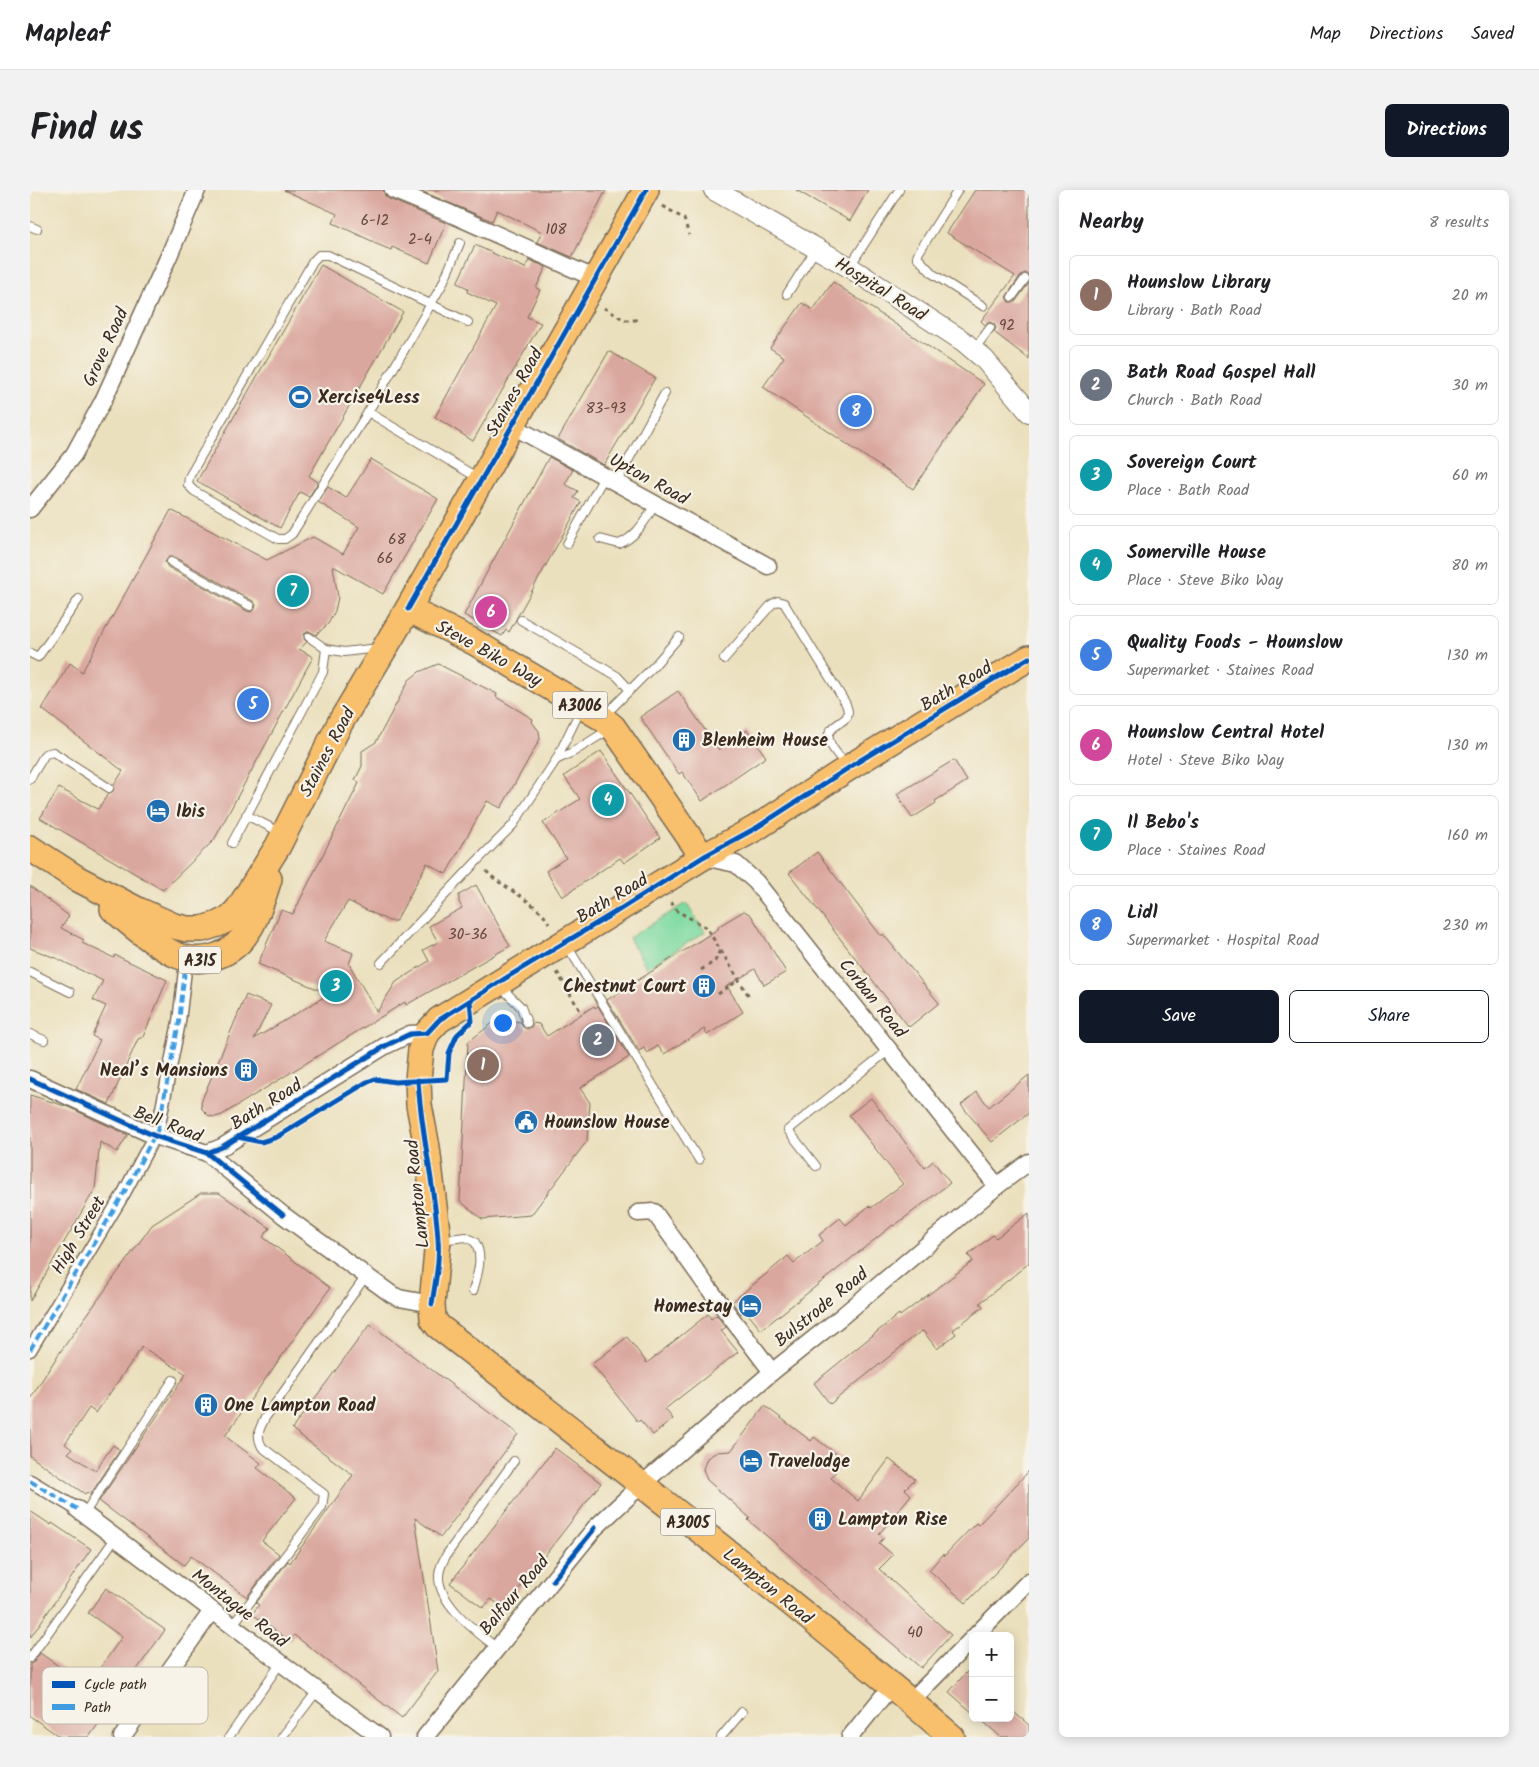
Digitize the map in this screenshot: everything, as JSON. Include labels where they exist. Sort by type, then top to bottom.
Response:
[{"type":"main road","name":"Staines Road","points":[[30,848],[78,879],[122,916],[177,956],[190,960],[202,960],[228,952],[242,941],[252,926],[261,905],[281,840],[340,723],[408,609],[589,287],[645,192]]},
{"type":"main road","name":"Steve Biko Way","points":[[408,609],[474,642],[599,717],[702,857]]},
{"type":"main road","name":"Bath Road","points":[[427,1033],[439,1020],[502,980],[702,857],[756,828],[848,768],[1029,658]]},
{"type":"main road","name":"Lampton Road","points":[[427,1033],[421,1049],[418,1080],[419,1105],[438,1240],[432,1304],[433,1319],[438,1326],[892,1685],[952,1737]]},
{"type":"street","name":"Grove Road","points":[[30,509],[74,454],[103,401],[197,190]]},
{"type":"street","points":[[393,190],[451,214],[589,287]]},
{"type":"street","name":"Hospital Road","points":[[714,190],[849,267],[963,341],[984,359],[1029,412]]},
{"type":"street","name":"Upton Road","points":[[511,425],[768,566]]},
{"type":"street","name":"Corban Road","points":[[702,857],[736,864],[756,882],[997,1186]]},
{"type":"street","name":"High Street","points":[[30,1350],[124,1193],[155,1136],[179,1022],[185,970]]},
{"type":"street","name":"Bath Road","points":[[207,1154],[222,1147],[385,1046],[410,1034],[427,1033]]},
{"type":"street","name":"Bell Road","points":[[30,1079],[155,1136],[207,1154],[283,1215],[366,1276],[399,1298],[432,1304]]},
{"type":"street","name":"Bulstrode Road","points":[[640,1485],[772,1372],[841,1317],[997,1186],[1029,1162]]},
{"type":"street","points":[[638,1213],[654,1212],[772,1372]]},
{"type":"street","points":[[30,1481],[80,1512]]},
{"type":"street","name":"Balfour Road","points":[[426,1737],[496,1648],[595,1528],[640,1485]]},
{"type":"street","name":"Montague Road","points":[[80,1512],[280,1664],[380,1737]]},
{"type":"street","points":[[979,1632],[1029,1581]]},
{"type":"street","points":[[172,1667],[212,1611]]},
{"type":"street","points":[[911,1701],[969,1642]]},
{"type":"street","points":[[850,1737],[892,1685]]},
{"type":"street","points":[[122,1737],[131,1724]]},
{"type":"lane","points":[[849,267],[898,190]]},
{"type":"lane","points":[[958,190],[919,252],[918,257],[933,274],[983,306]]},
{"type":"lane","points":[[460,243],[432,304],[292,534],[286,539],[278,538],[194,491],[188,485],[190,477],[204,451],[313,261],[319,255],[328,254],[432,304],[468,322]]},
{"type":"lane","points":[[787,294],[816,249]]},
{"type":"lane","points":[[1012,298],[1025,279]]},
{"type":"lane","points":[[974,350],[990,328]]},
{"type":"lane","points":[[566,544],[610,480],[665,393]]},
{"type":"lane","points":[[368,412],[481,480]]},
{"type":"lane","points":[[600,539],[619,544],[630,538],[636,533],[655,505]]},
{"type":"lane","points":[[171,562],[250,606]]},
{"type":"lane","points":[[30,653],[38,657],[79,599]]},
{"type":"lane","points":[[724,659],[772,604],[778,601],[784,603],[846,704],[848,710],[847,717],[830,730],[828,736],[848,768]]},
{"type":"lane","points":[[521,620],[617,676],[629,689]]},
{"type":"lane","points":[[309,637],[326,649],[344,652],[385,647]]},
{"type":"lane","points":[[381,963],[476,861],[513,825],[556,760],[654,666],[679,637]]},
{"type":"lane","points":[[232,843],[323,672],[326,649]]},
{"type":"lane","points":[[556,760],[574,752],[599,717]]},
{"type":"lane","points":[[30,779],[45,754],[53,752],[109,788]]},
{"type":"lane","points":[[246,815],[281,840]]},
{"type":"lane","points":[[556,948],[699,1160]]},
{"type":"lane","points":[[30,972],[70,992]]},
{"type":"lane","points":[[502,980],[513,998],[521,1006],[527,1023]]},
{"type":"lane","points":[[30,1034],[44,1040]]},
{"type":"lane","points":[[816,1166],[788,1130],[889,1050]]},
{"type":"lane","points":[[438,1240],[466,1238],[476,1242],[479,1252],[479,1264],[473,1291]]},
{"type":"lane","points":[[232,1626],[316,1515],[324,1500],[324,1494],[316,1486],[262,1446],[258,1432],[265,1418],[366,1276]]},
{"type":"lane","points":[[80,1512],[173,1380]]},
{"type":"lane","points":[[496,1648],[450,1604],[441,1588],[439,1577],[440,1568],[447,1554],[514,1461]]},
{"type":"lane","points":[[30,1658],[116,1538]]},
{"type":"lane","points":[[229,1737],[280,1664]]},
{"type":"lane","points":[[282,1737],[317,1691]]},
{"type":"lane","points":[[721,1737],[742,1712]]},
{"type":"path","points":[[645,192],[684,219],[689,235]]},
{"type":"path","points":[[589,287],[626,320],[637,320]]},
{"type":"path","points":[[476,861],[499,884],[534,905],[549,922]]},
{"type":"path","points":[[660,884],[677,910],[706,928],[749,996]]},
{"type":"path","points":[[556,948],[582,1014]]},
{"type":"path","points":[[701,970],[715,961],[720,950]]},
{"type":"path","points":[[718,994],[739,980]]},
{"type":"green space","points":[[686,903],[705,932],[647,968],[629,938]]},
{"type":"building","points":[[284,190],[383,190],[385,196],[389,199],[446,223],[429,263],[392,247],[391,250],[374,243],[333,223],[337,214]]},
{"type":"building","points":[[419,190],[606,190],[572,257],[537,242],[542,232],[497,210],[492,221]]},
{"type":"building","points":[[796,190],[868,190],[850,221]]},
{"type":"building","points":[[975,190],[1029,190],[1029,275],[1025,273],[1021,275],[1006,297],[1009,302],[1015,302],[1029,283],[1029,359],[994,332],[996,328],[994,324],[990,322],[985,325],[981,321],[1015,276],[947,233]]},
{"type":"building","points":[[475,245],[525,268],[529,260],[546,267],[536,288],[540,290],[527,317],[541,323],[473,441],[435,417],[496,306],[467,292],[468,288],[457,283]]},
{"type":"building","name":"Xercise4Less","points":[[321,265],[403,312],[309,476],[318,482],[309,497],[300,492],[280,528],[197,481]]},
{"type":"building","points":[[833,282],[984,384],[913,489],[763,387],[784,357],[770,348],[802,303],[813,310]]},
{"type":"building","points":[[609,351],[655,378],[604,465],[558,439]]},
{"type":"building","points":[[549,457],[573,470],[565,484],[578,491],[574,498],[581,502],[509,632],[506,630],[502,636],[464,615]]},
{"type":"building","points":[[371,459],[438,499],[383,594],[333,566],[338,597],[335,611],[328,624],[316,635],[309,631],[304,634],[304,639],[307,642],[299,649],[313,657],[214,840],[163,890],[40,818],[59,788],[98,809],[108,794],[113,791],[114,785],[123,771],[42,709],[70,663],[82,672],[171,510],[267,560],[313,537],[343,554],[359,527],[318,502],[328,487],[346,498]],"holes":[[[169,557],[174,557],[253,601],[256,605],[255,609],[251,612],[247,611],[168,567],[165,562]]]},
{"type":"building","points":[[438,664],[497,694],[496,697],[533,719],[532,722],[539,731],[540,739],[501,808],[487,801],[446,874],[427,863],[396,921],[389,921],[348,901],[324,941],[353,953],[349,964],[377,1012],[396,982],[429,961],[423,950],[438,942],[429,926],[462,908],[459,902],[459,895],[476,885],[510,946],[406,1005],[405,1002],[222,1115],[209,1116],[202,1109],[201,1102],[246,995],[271,1005],[254,1039],[329,994],[258,964],[281,910],[293,914],[359,783],[355,780],[362,766],[362,751],[376,742],[409,680],[419,672]]},
{"type":"building","name":"Blenheim House","points":[[678,691],[719,750],[747,730],[766,757],[702,801],[682,772],[679,774],[640,717]]},
{"type":"building","points":[[601,751],[660,838],[624,863],[620,858],[562,897],[546,871],[566,858],[543,823],[580,799],[564,776]]},
{"type":"building","points":[[954,760],[967,781],[912,818],[897,794]]},
{"type":"building","points":[[817,852],[881,936],[883,934],[939,1003],[909,1027],[789,873]]},
{"type":"building","points":[[30,886],[69,916],[61,928],[84,940],[82,943],[114,958],[115,955],[167,980],[143,1037],[138,1039],[109,1104],[76,1089],[100,1040],[92,1036],[106,1006],[93,1000],[103,981],[58,959],[30,948]]},
{"type":"building","points":[[744,911],[751,915],[786,972],[764,985],[755,969],[727,986],[743,1012],[707,1035],[704,1029],[664,1054],[658,1046],[647,1053],[644,1048],[639,1051],[607,1000]]},
{"type":"building","name":"Hounslow House","points":[[594,1006],[595,1008],[598,1006],[629,1057],[580,1088],[590,1103],[587,1141],[531,1215],[482,1219],[460,1201],[468,1042],[498,1019],[521,1022],[523,1027],[527,1029],[533,1023],[539,1024],[547,1036]]},
{"type":"building","points":[[1029,1075],[1029,1113],[992,1142],[961,1105],[977,1092],[989,1107]]},
{"type":"building","points":[[30,1095],[68,1107],[128,1135],[117,1152],[100,1142],[95,1189],[30,1301]]},
{"type":"building","points":[[871,1098],[925,1168],[933,1161],[950,1183],[893,1225],[761,1330],[745,1310],[741,1314],[732,1302],[788,1256],[794,1263],[823,1241],[819,1235],[840,1218],[846,1225],[869,1206],[871,1208],[903,1184],[849,1115]]},
{"type":"building","name":"One Lampton Road","points":[[201,1193],[219,1193],[270,1228],[263,1237],[330,1288],[225,1436],[261,1463],[257,1468],[296,1498],[262,1541],[279,1554],[247,1597],[191,1556],[184,1565],[99,1501],[186,1374],[142,1347],[96,1413],[89,1408],[65,1444],[72,1449],[68,1453],[95,1471],[113,1445],[120,1450],[90,1495],[87,1492],[85,1494],[30,1456],[30,1399],[58,1355],[152,1225]]},
{"type":"building","points":[[1029,1213],[1029,1263],[980,1303],[983,1307],[953,1330],[956,1334],[937,1349],[923,1331],[920,1332],[830,1404],[814,1383],[899,1314],[900,1316],[973,1261],[968,1255],[993,1235],[996,1238]]},
{"type":"building","points":[[708,1314],[711,1319],[716,1315],[726,1327],[721,1331],[738,1352],[665,1409],[673,1419],[653,1435],[640,1420],[638,1422],[592,1364],[627,1337],[647,1363]]},
{"type":"building","points":[[370,1324],[518,1434],[441,1537],[415,1518],[438,1671],[402,1718],[294,1635],[290,1641],[252,1614],[259,1605],[256,1603],[288,1561],[290,1563],[353,1475],[292,1429]]},
{"type":"building","points":[[765,1406],[811,1441],[814,1437],[844,1460],[831,1478],[858,1501],[889,1459],[915,1479],[905,1489],[911,1495],[879,1534],[884,1538],[879,1543],[893,1555],[879,1569],[951,1635],[921,1668],[748,1520],[750,1518],[707,1480],[703,1469],[707,1458],[717,1452],[731,1451]]},
{"type":"building","points":[[555,1448],[601,1483],[504,1608],[491,1599],[483,1608],[450,1583]]},
{"type":"building","points":[[1029,1471],[1029,1538],[966,1603],[929,1570],[976,1523],[978,1525]]},
{"type":"building","points":[[30,1511],[91,1549],[30,1638]]},
{"type":"building","points":[[106,1588],[165,1630],[139,1667],[101,1667],[122,1637],[88,1613]]},
{"type":"building","points":[[40,1653],[60,1667],[42,1667],[42,1724],[98,1724],[89,1737],[60,1737],[30,1716],[30,1664],[34,1662]]},
{"type":"building","points":[[969,1670],[969,1710],[949,1692]]},
{"type":"building","points":[[1014,1712],[1029,1725],[1029,1737],[1001,1737],[984,1722],[1014,1722]]},
{"type":"marked path","points":[[30,1350],[124,1193],[158,1129],[179,1022],[185,970]]},
{"type":"marked path","points":[[30,1481],[77,1509]]},
{"type":"cycle path","points":[[408,609],[646,190]]},
{"type":"cycle path","points":[[207,1153],[222,1147],[385,1046],[410,1034],[427,1033],[439,1020],[509,976],[703,857],[756,828],[856,763],[1029,658]]},
{"type":"cycle path","points":[[238,1137],[261,1142],[277,1137],[375,1079],[395,1082],[447,1079],[449,1053],[457,1035],[472,1021],[470,1001]]},
{"type":"cycle path","points":[[30,1079],[155,1136],[207,1153],[283,1215]]},
{"type":"cycle path","points":[[418,1080],[438,1239],[438,1264],[432,1304]]},
{"type":"cycle path","points":[[553,1580],[595,1528]]},
{"type":"place","name":"Xercise4Less","points":[[300,397]]},
{"type":"place","name":"Lidl","points":[[856,411]]},
{"type":"place","name":"Il Bebo's","points":[[293,591]]},
{"type":"place","name":"Hounslow Central Hotel","points":[[491,612]]},
{"type":"place","name":"Quality Foods - Hounslow","points":[[253,704]]},
{"type":"place","name":"Blenheim House","points":[[684,740]]},
{"type":"place","name":"Somerville House","points":[[608,800]]},
{"type":"place","name":"Ibis","points":[[158,811]]},
{"type":"place","name":"Sovereign Court","points":[[336,986]]},
{"type":"place","name":"Chestnut Court","points":[[704,986]]},
{"type":"place","name":"Bath Road Gospel Hall","points":[[598,1040]]},
{"type":"place","name":"Hounslow Library","points":[[483,1065]]},
{"type":"place","name":"Neal’s Mansions","points":[[246,1070]]},
{"type":"place","name":"Hounslow House","points":[[526,1122]]},
{"type":"place","name":"Homestay","points":[[750,1306]]},
{"type":"place","name":"One Lampton Road","points":[[206,1405]]},
{"type":"place","name":"Travelodge","points":[[751,1461]]},
{"type":"place","name":"Lampton Rise","points":[[820,1519]]}]
